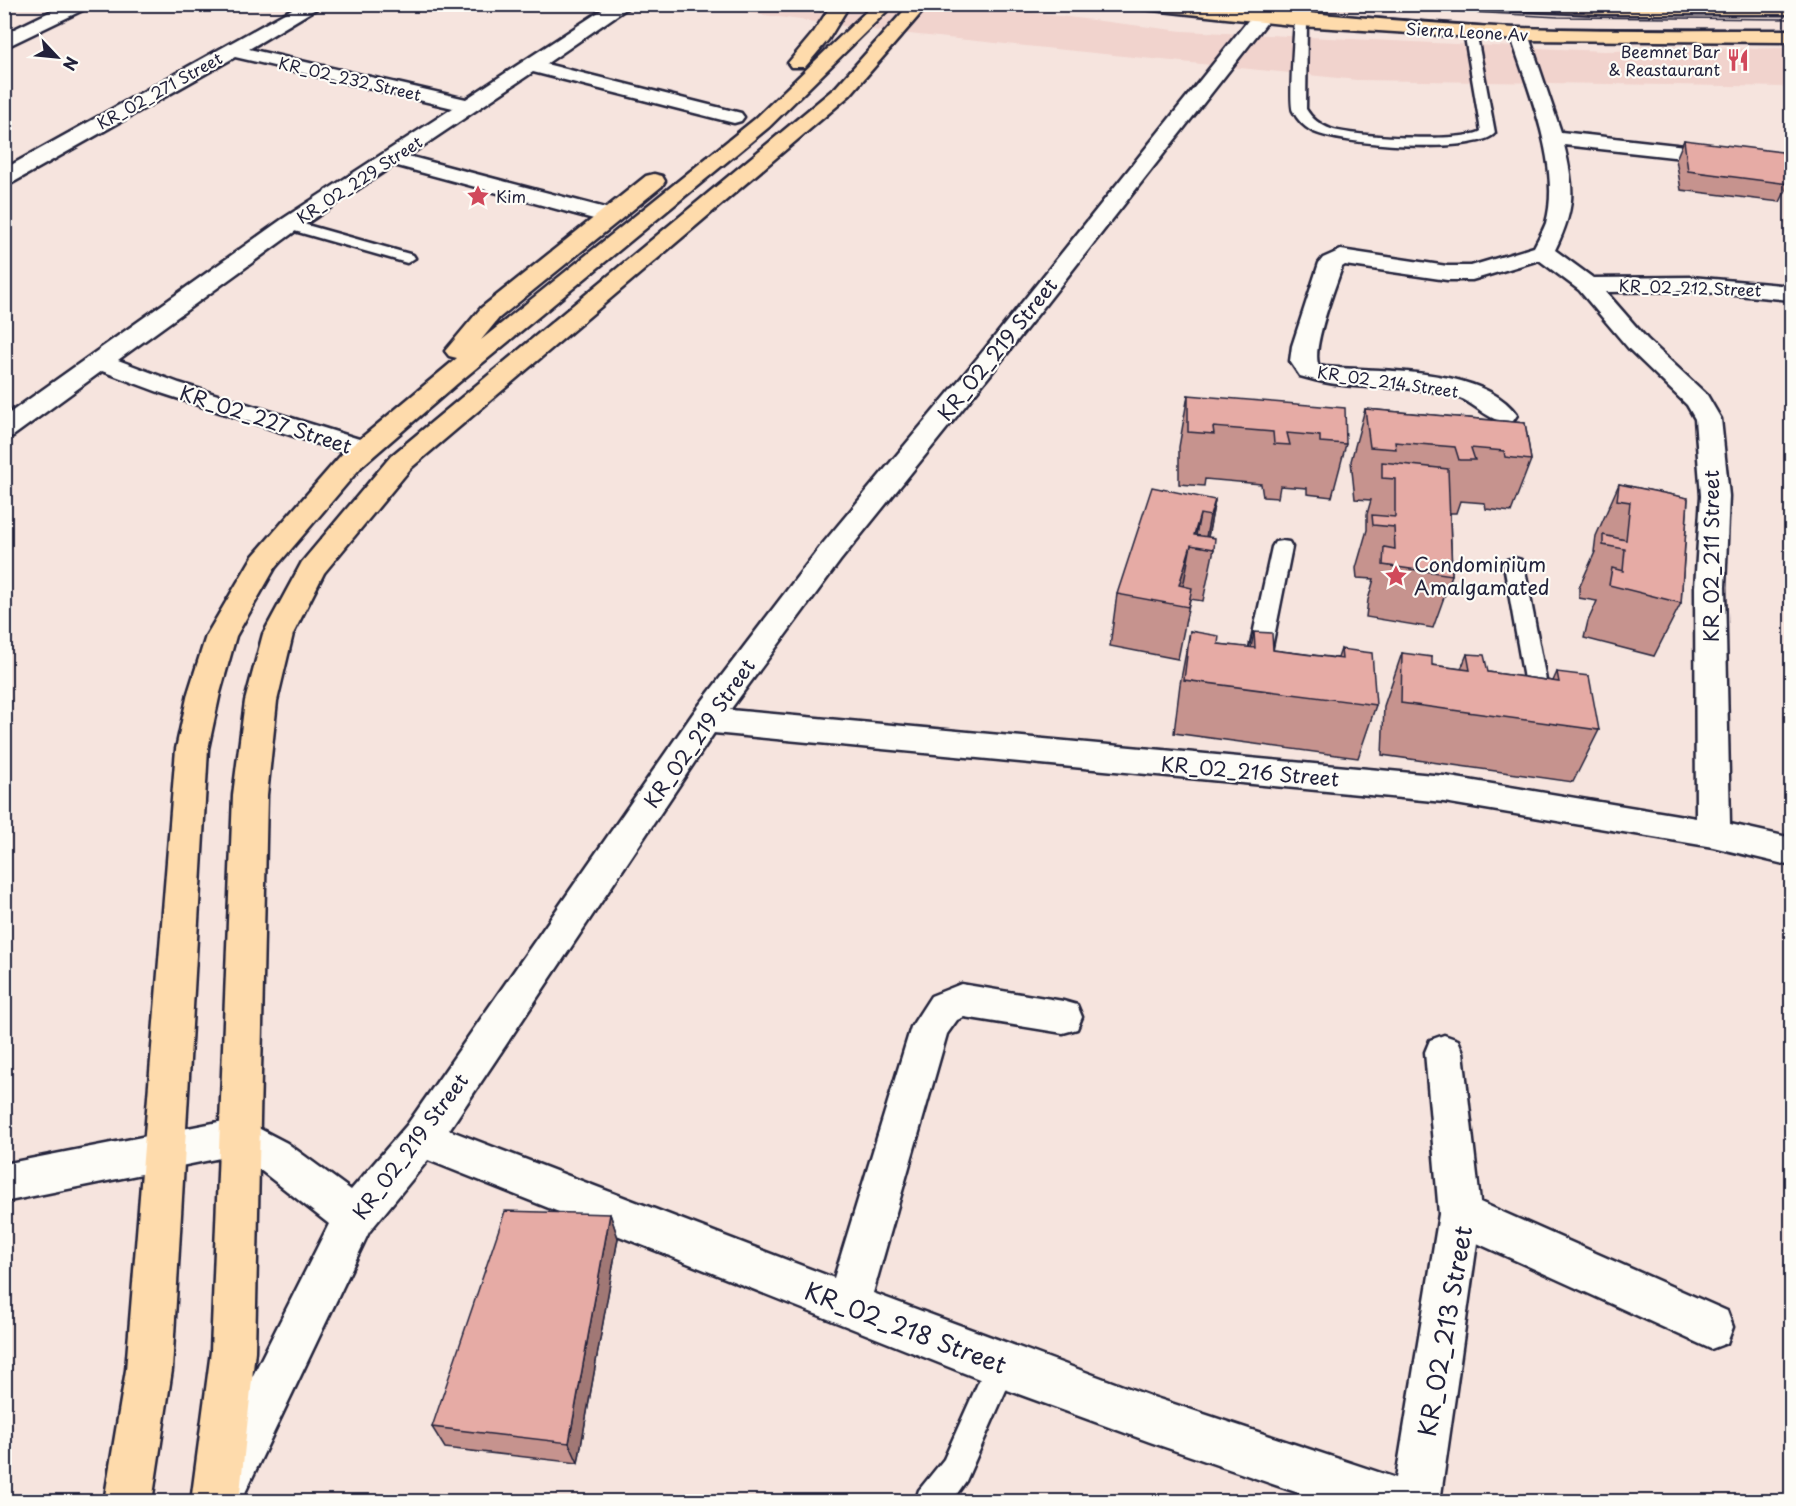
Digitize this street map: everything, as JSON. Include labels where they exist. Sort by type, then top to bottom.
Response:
[{"type":"main road","points":[[786,74],[821,36],[840,9],[841,4]]},
{"type":"main road","points":[[128,1502],[149,1370],[192,749],[204,693],[221,636],[262,563],[362,449],[762,123],[885,4]]},
{"type":"main road","points":[[215,1502],[233,1351],[250,795],[261,701],[278,634],[312,568],[401,462],[843,91],[920,4]]},
{"type":"main road","points":[[460,411],[487,402],[525,381],[560,356],[843,113],[940,4]]},
{"type":"main road","name":"Sierra Leone Av","points":[[1143,4],[1262,17],[1470,32],[1791,36]]},
{"type":"main road","name":"Sierra Leone Av","points":[[1477,4],[1604,8],[1791,8]]},
{"type":"main road","points":[[449,378],[453,358],[490,313],[672,166]]},
{"type":"street","points":[[4,42],[81,4]]},
{"type":"street","name":"KR_02_271 Street","points":[[4,178],[315,4]]},
{"type":"street","name":"KR_02_229 Street","points":[[4,430],[289,225],[624,4]]},
{"type":"street","name":"KR_02_219 Street","points":[[215,1502],[354,1218],[421,1138],[705,720],[830,554],[989,360],[1262,17]]},
{"type":"street","points":[[1519,34],[1553,137],[1561,195],[1557,222],[1543,252]]},
{"type":"street","name":"KR_02_232 Street","points":[[231,50],[470,106]]},
{"type":"street","points":[[531,66],[734,117]]},
{"type":"street","points":[[1553,137],[1791,164]]},
{"type":"street","points":[[392,158],[609,216]]},
{"type":"street","name":"KR_02_211 Street","points":[[1543,252],[1587,285],[1638,344],[1698,401],[1708,419],[1715,496],[1710,587],[1713,834]]},
{"type":"street","name":"KR_02_214 Street","points":[[1504,415],[1481,398],[1463,390],[1438,385],[1324,375],[1309,371],[1302,361],[1305,346],[1331,263],[1341,257],[1436,272],[1472,273],[1543,252]]},
{"type":"street","name":"KR_02_212 Street","points":[[1587,285],[1691,284],[1791,293]]},
{"type":"street","name":"KR_02_227 Street","points":[[100,362],[170,388],[362,449]]},
{"type":"street","name":"KR_02_216 Street","points":[[705,720],[1444,789],[1713,834],[1791,852]]},
{"type":"street","points":[[848,1304],[930,1028],[944,1008],[961,1000],[1063,1017]]},
{"type":"street","points":[[1444,1052],[1460,1214]]},
{"type":"street","points":[[4,1183],[239,1136],[273,1155],[354,1218]]},
{"type":"street","name":"KR_02_218 Street","points":[[421,1138],[1002,1365],[1150,1419],[1396,1502]]},
{"type":"street","name":"KR_02_213 Street","points":[[1416,1502],[1460,1214],[1711,1328]]},
{"type":"lane","points":[[1301,20],[1299,109],[1305,120],[1318,130],[1353,138],[1467,141],[1480,138],[1488,133],[1470,32]]},
{"type":"lane","points":[[289,225],[407,258]]},
{"type":"lane","points":[[1257,666],[1282,547]]},
{"type":"lane","points":[[1514,565],[1538,696]]},
{"type":"lane","points":[[931,1502],[955,1470],[1002,1365]]},
{"type":"shaded area","points":[[962,4],[1182,31],[1603,51],[1791,48],[1791,87],[1357,80],[880,31],[691,5]]},
{"type":"building","points":[[1684,140],[1782,152],[1789,184],[1688,171]]},
{"type":"building","points":[[1188,395],[1345,408],[1346,444],[1320,442],[1320,436],[1287,433],[1290,445],[1274,444],[1273,432],[1213,427],[1214,434],[1188,432]]},
{"type":"building","points":[[1365,409],[1525,423],[1531,460],[1505,457],[1504,451],[1471,448],[1475,460],[1459,460],[1455,447],[1395,442],[1396,449],[1370,447]]},
{"type":"building","points":[[1382,462],[1448,469],[1452,575],[1383,565],[1384,547],[1395,549],[1394,527],[1373,525],[1372,515],[1395,517],[1395,479],[1382,478]]},
{"type":"building","points":[[1619,484],[1688,498],[1681,603],[1609,585],[1612,568],[1623,571],[1625,549],[1603,545],[1603,535],[1626,540],[1630,502],[1617,500]]},
{"type":"building","points":[[1152,487],[1215,500],[1210,516],[1200,514],[1194,535],[1215,538],[1214,549],[1191,545],[1179,585],[1192,588],[1188,607],[1117,594]]},
{"type":"building","points":[[1190,631],[1219,636],[1218,644],[1255,648],[1254,632],[1272,633],[1273,650],[1342,659],[1341,649],[1372,653],[1376,705],[1184,680]]},
{"type":"building","points":[[1402,653],[1432,657],[1432,665],[1470,670],[1467,654],[1484,655],[1488,672],[1559,682],[1557,672],[1589,676],[1599,730],[1401,703]]},
{"type":"building","points":[[505,1211],[610,1214],[569,1443],[432,1427]]},
{"type":"tram line","points":[[1198,4],[1516,27],[1792,29]]},
{"type":"tram line","points":[[1328,4],[1558,17],[1792,19]]},
{"type":"place","name":"Beemnet Bar & Reastaurant","points":[[1738,60]]},
{"type":"place","name":"Kim","points":[[478,196]]},
{"type":"place","name":"Condominium Amalgamated","points":[[1396,576]]}]
